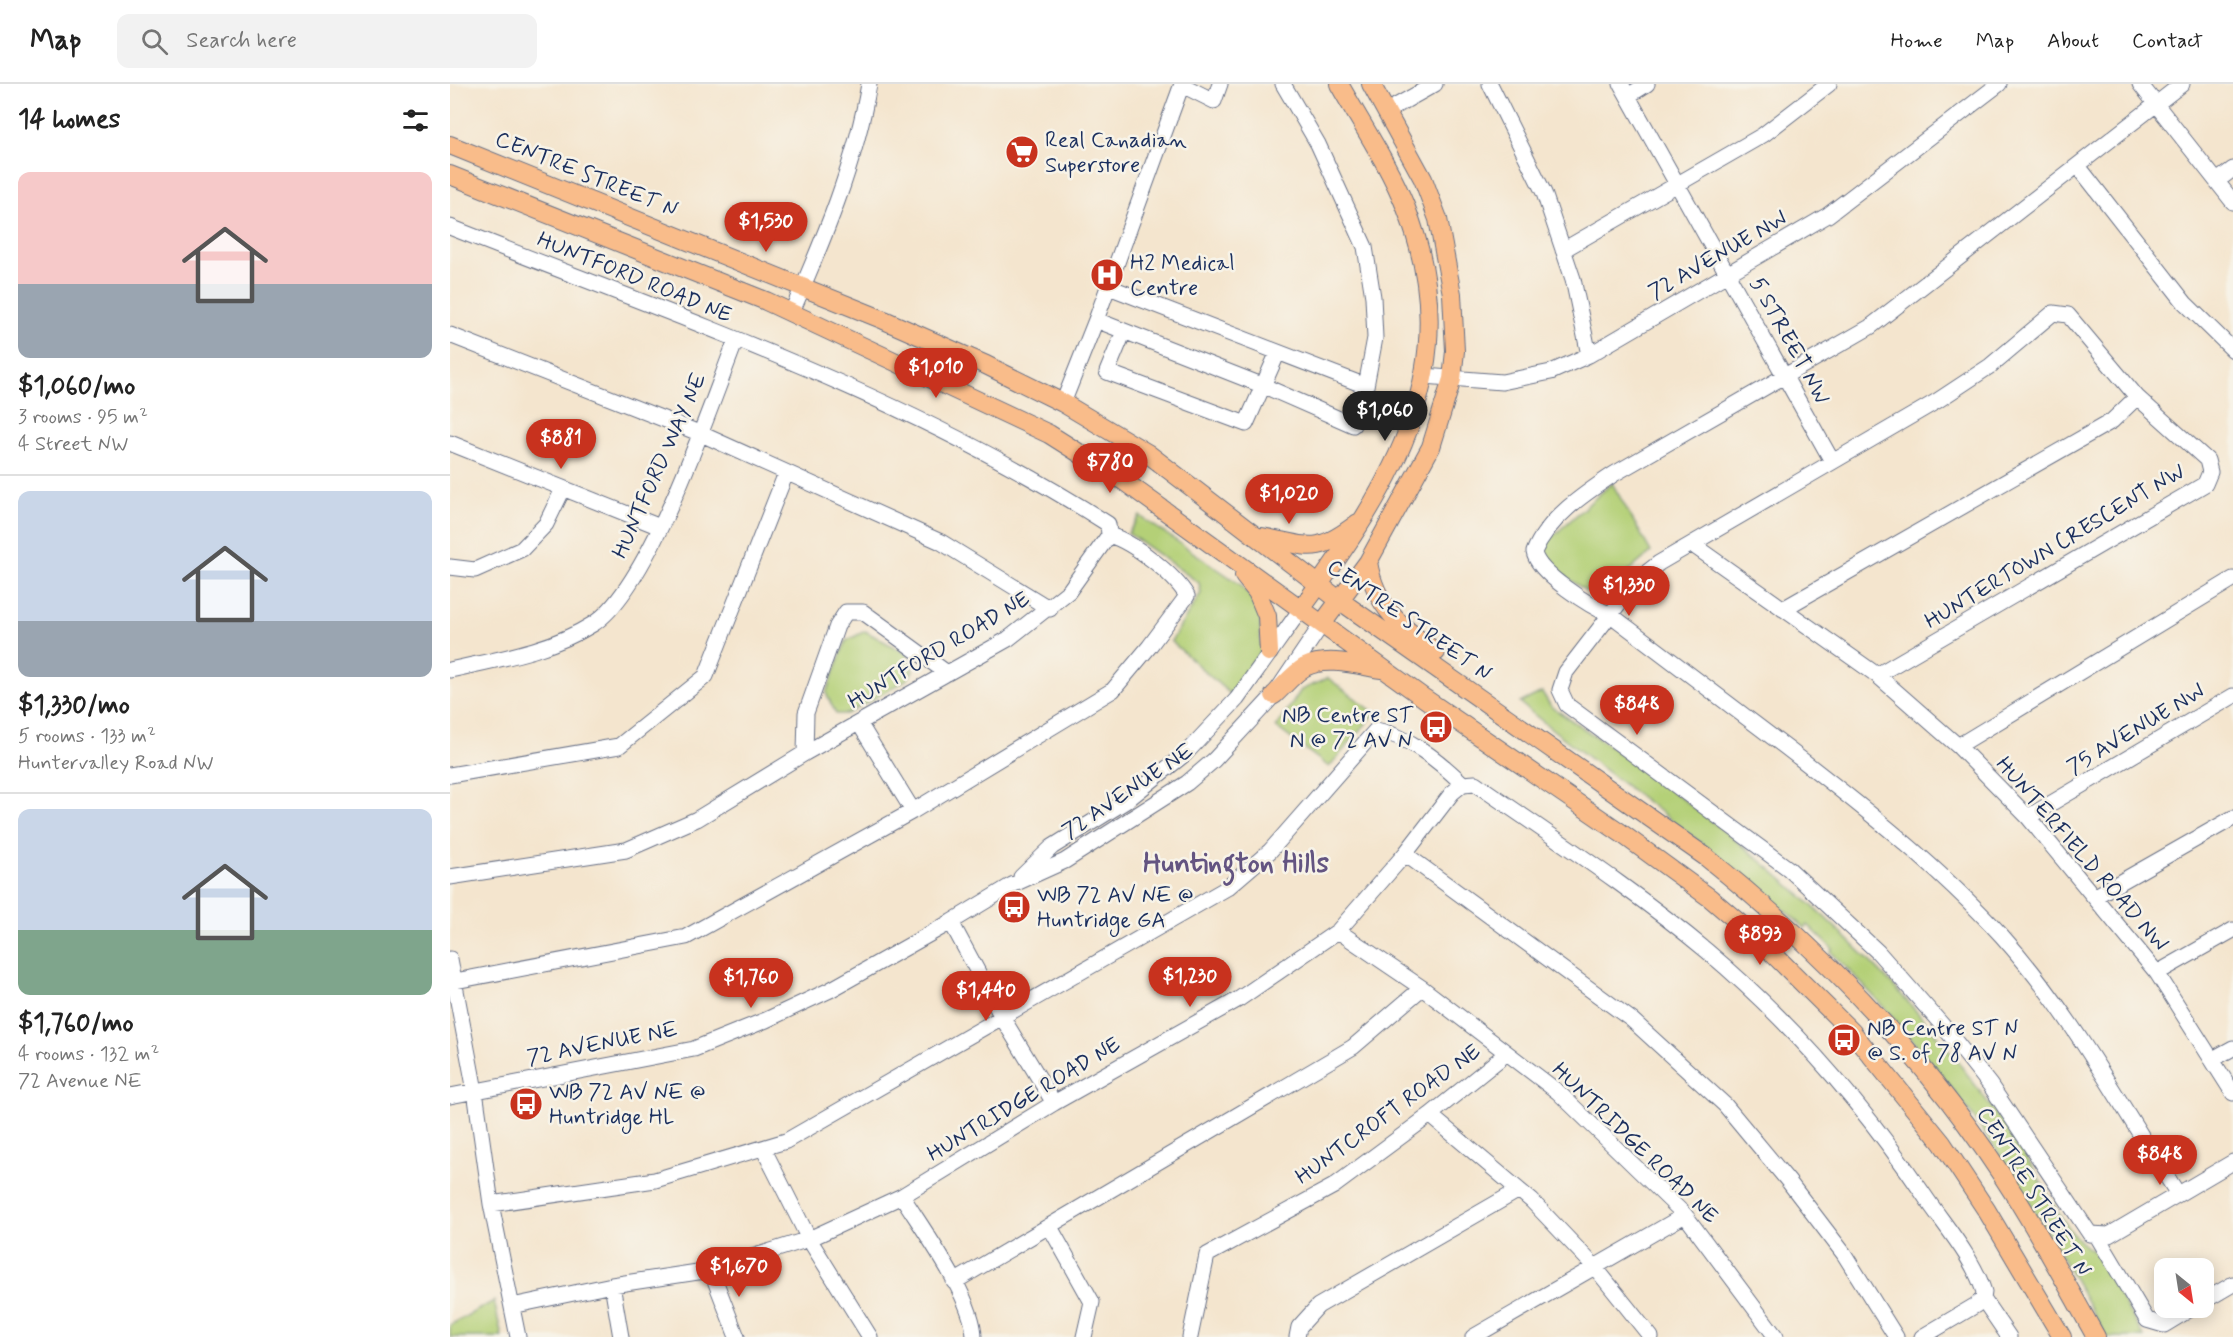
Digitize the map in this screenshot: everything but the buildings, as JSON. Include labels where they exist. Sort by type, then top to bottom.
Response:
[{"type":"main road","name":"72 AVENUE NE","points":[[1300,609],[1367,516],[1404,443],[1424,376],[1428,312],[1416,239],[1392,178],[1339,84]]},
{"type":"main road","name":"72 AVENUE NE","points":[[1322,624],[1368,562],[1431,447],[1452,380],[1455,351],[1452,294],[1438,219],[1423,179],[1371,84]]},
{"type":"main road","name":"CENTRE STREET N","points":[[450,145],[803,286],[986,364],[1063,403],[1147,453],[1318,585],[1706,857],[1761,901],[1867,1003],[1957,1113],[2010,1189],[2096,1337]]},
{"type":"main road","points":[[450,175],[766,301],[971,396],[1049,435],[1125,482],[1384,669],[1622,833],[1710,898],[1804,983],[1852,1032],[1942,1143],[1987,1212],[2062,1337]]},
{"type":"main road","points":[[1257,536],[1302,547],[1319,546],[1367,516]]},
{"type":"main road","points":[[1368,562],[1375,592],[1398,621],[1419,640],[1490,691],[1508,717]]},
{"type":"main road","points":[[1240,565],[1245,578],[1257,592],[1267,616],[1269,652]]},
{"type":"main road","points":[[1274,695],[1304,668],[1318,663],[1330,662],[1384,669]]},
{"type":"street","points":[[791,314],[858,136],[869,84]]},
{"type":"street","points":[[1063,403],[1109,286],[1182,85],[1214,101],[1220,84]]},
{"type":"street","points":[[1096,320],[1264,386],[1353,425],[1366,386],[1375,338],[1373,297],[1365,247],[1317,144],[1283,84]]},
{"type":"street","points":[[1387,111],[1435,84]]},
{"type":"street","points":[[1490,84],[1544,193],[1573,279],[1589,355]]},
{"type":"street","points":[[1624,90],[1647,84]]},
{"type":"street","points":[[1563,250],[1763,135],[1829,84]]},
{"type":"street","name":"72 AVENUE NW","points":[[1424,376],[1452,380],[1502,382],[1551,372],[1589,355],[1828,215],[1999,84]]},
{"type":"street","points":[[2140,84],[2233,202]]},
{"type":"street","points":[[2178,1194],[2116,1092],[2054,999],[1995,929],[1952,885],[1858,803],[1611,615],[1596,609],[1539,566],[1534,552],[1538,541],[1584,494],[1606,479],[1870,327],[2182,84]]},
{"type":"street","name":"5 STREET NW","points":[[1624,90],[1832,461]]},
{"type":"street","points":[[2078,166],[2185,303],[2233,350]]},
{"type":"street","points":[[2217,181],[2233,169]]},
{"type":"street","name":"HUNTFORD ROAD NE","points":[[450,227],[822,373],[935,425],[1050,487],[1108,524],[1109,535],[1069,591],[1050,609],[1008,639],[805,753],[697,819],[626,850],[450,877]]},
{"type":"street","points":[[1109,286],[1366,386]]},
{"type":"street","name":"HUNTERTOWN CRESCENT NW","points":[[1877,675],[2205,484],[2210,472],[2207,460],[2137,397],[2068,315],[2053,314],[1972,378],[1693,545],[1659,563],[1637,580],[1566,672],[1560,690],[1567,705],[1789,869],[1878,952],[1944,1027],[1990,1084],[2078,1220],[2090,1234],[2097,1236],[2146,1320],[2164,1324],[2174,1318]]},
{"type":"street","points":[[1124,331],[1107,372],[1246,424],[1278,352]]},
{"type":"street","points":[[450,335],[699,433],[941,542],[1050,609]]},
{"type":"street","name":"HUNTFORD WAY NE","points":[[450,670],[544,648],[594,623],[625,593],[660,527],[735,340]]},
{"type":"street","points":[[1783,609],[2112,421],[2137,397]]},
{"type":"street","points":[[450,443],[660,527]]},
{"type":"street","points":[[450,775],[619,746],[706,676],[786,473]]},
{"type":"street","points":[[450,567],[475,570],[522,549],[546,524],[563,489]]},
{"type":"street","points":[[452,981],[686,937],[913,811],[1113,690],[1187,596],[1179,583],[1122,539],[1109,535]]},
{"type":"street","name":"HUNTERFIELD ROAD NW","points":[[1693,545],[1877,675],[1958,746],[2028,817],[2157,973],[2233,1093]]},
{"type":"street","points":[[1958,746],[2233,579]]},
{"type":"street","name":"72 AVENUE NE","points":[[1012,885],[1052,847],[1126,801],[1186,753],[1237,699],[1300,609]]},
{"type":"street","points":[[805,753],[806,713],[837,626],[846,612],[863,612],[947,673]]},
{"type":"street","name":"72 AVENUE NE","points":[[450,1096],[694,1049],[766,1020],[830,990],[1012,885],[1065,861],[1187,783],[1214,760],[1274,695],[1322,624]]},
{"type":"street","name":"75 AVENUE NW","points":[[2028,817],[2233,696]]},
{"type":"street","points":[[859,723],[913,811]]},
{"type":"street","points":[[491,1203],[655,1180],[786,1141],[1227,888],[1270,851],[1377,730],[1398,734],[1449,770],[1463,784]]},
{"type":"street","points":[[1338,931],[1405,854],[1452,793],[1463,784],[1475,783],[1644,902],[1708,952],[1757,997],[1819,1060],[1906,1167],[1957,1244],[1982,1286],[1983,1299],[2009,1337]]},
{"type":"street","points":[[2094,897],[2233,818]]},
{"type":"street","points":[[1405,854],[1632,1020],[1725,1105],[1789,1182],[1844,1254],[1896,1337]]},
{"type":"street","points":[[951,922],[1002,1017],[1054,1103]]},
{"type":"street","points":[[2157,973],[2233,930]]},
{"type":"street","name":"HUNTRIDGE ROAD NE","points":[[512,1306],[612,1285],[711,1270],[809,1239],[902,1196],[1054,1103],[1239,999],[1338,931],[1422,988],[1558,1092],[1685,1215],[1776,1337]]},
{"type":"street","points":[[450,959],[452,981],[475,1090],[491,1203],[518,1337]]},
{"type":"street","points":[[954,1282],[1353,1047],[1422,988]]},
{"type":"street","points":[[2213,1059],[2233,1048]]},
{"type":"street","name":"HUNTCROFT ROAD NE","points":[[1190,1337],[1207,1255],[1334,1186],[1430,1115],[1508,1053]]},
{"type":"street","points":[[1430,1115],[1519,1190],[1594,1266],[1651,1337]]},
{"type":"street","points":[[763,1148],[809,1239],[870,1337]]},
{"type":"street","points":[[2097,1236],[2109,1235],[2233,1162]]},
{"type":"street","points":[[1296,1337],[1299,1327],[1318,1306],[1519,1190]]},
{"type":"street","points":[[902,1196],[954,1282],[974,1324],[974,1337]]},
{"type":"street","points":[[1473,1337],[1685,1215]]},
{"type":"street","points":[[1050,1227],[1092,1302],[1084,1337]]},
{"type":"street","points":[[711,1270],[737,1337]]},
{"type":"street","points":[[2214,1295],[2233,1284]]},
{"type":"street","points":[[612,1285],[621,1337]]},
{"type":"street","points":[[1922,1337],[1983,1299]]},
{"type":"green space","points":[[1612,483],[1651,552],[1615,583],[1600,601],[1543,560],[1542,546]]},
{"type":"green space","points":[[1140,516],[1241,585],[1260,610],[1261,651],[1254,667],[1231,695],[1171,641],[1201,593],[1199,583],[1128,533]]},
{"type":"green space","points":[[865,631],[907,654],[913,671],[908,679],[847,714],[836,714],[826,693],[846,641]]},
{"type":"green space","points":[[1328,678],[1375,713],[1329,767],[1276,727],[1301,690]]},
{"type":"green space","points":[[1542,692],[1550,705],[1559,712],[1655,779],[1748,850],[1793,888],[1877,969],[1933,1030],[1977,1087],[2031,1165],[2058,1213],[2083,1245],[2094,1252],[2144,1337],[2107,1337],[2039,1218],[1983,1131],[1916,1044],[1831,952],[1833,949],[1808,925],[1805,928],[1736,870],[1520,703]]},
{"type":"green space","points":[[494,1301],[502,1337],[450,1337],[450,1325]]},
{"type":"place","name":"Real Canadian Superstore","points":[[1022,152]]},
{"type":"place","name":"H2 Medical Centre","points":[[1107,275]]},
{"type":"place","name":"NB Centre ST N @ 72 AV N","points":[[1436,727]]},
{"type":"place","name":"WB 72 AV NE @ Huntridge GA","points":[[1014,907]]},
{"type":"place","name":"NB Centre ST N @ S. of 78 AV N","points":[[1844,1040]]},
{"type":"place","name":"WB 72 AV NE @ Huntridge HL","points":[[526,1104]]},
{"type":"district","name":"Huntington Hills","points":[[1236,862]]}]
